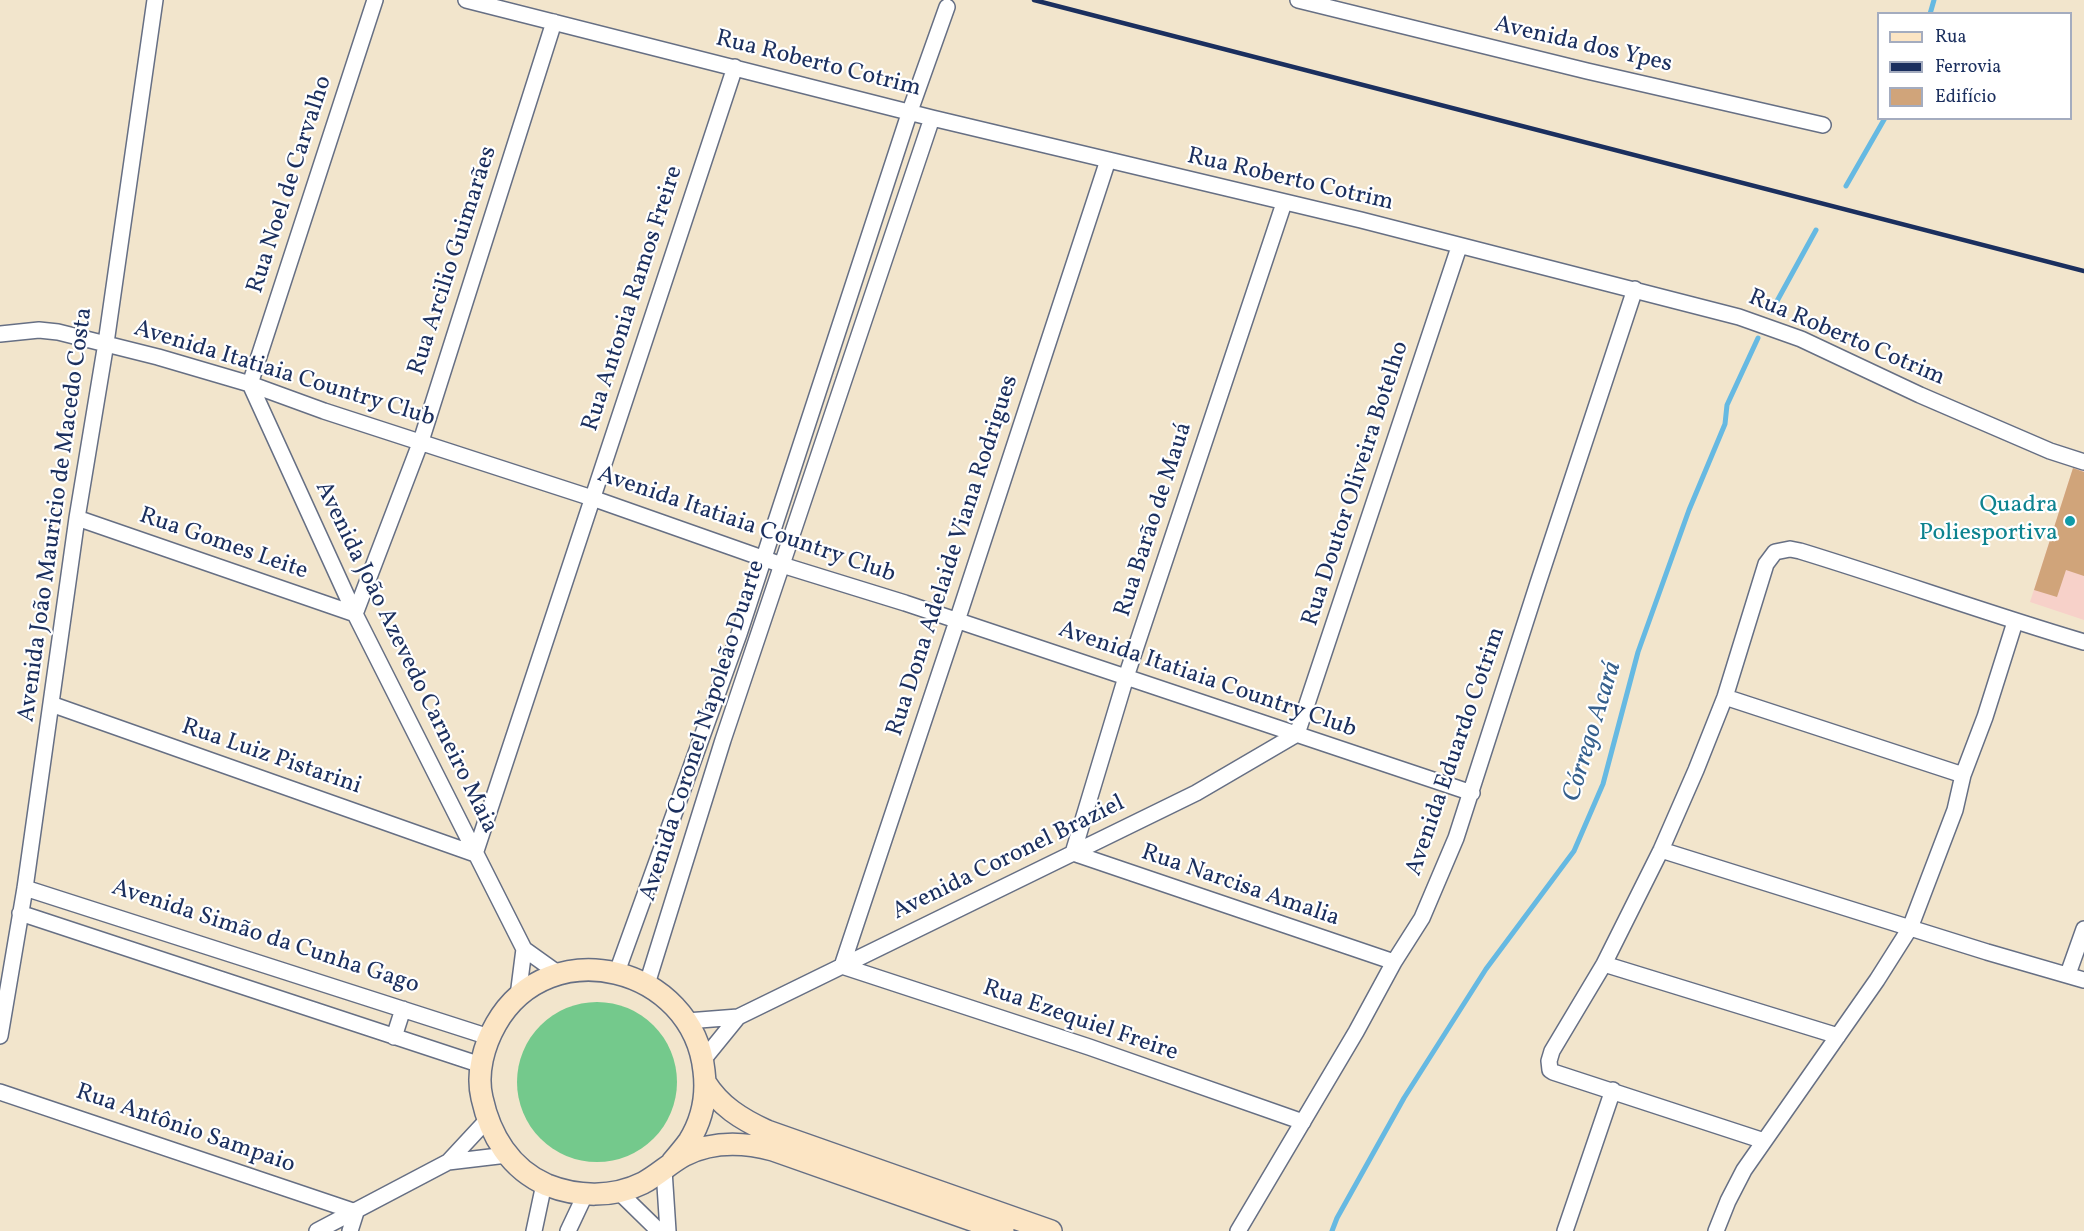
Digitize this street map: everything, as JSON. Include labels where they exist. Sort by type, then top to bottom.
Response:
[{"type":"street","name":"Avenida João Mauricio de Macedo Costa","points":[[0,1035],[25,888],[77,518],[106,343],[155,0]]},
{"type":"street","name":"Rua Noel de Carvalho","points":[[250,384],[375,0]]},
{"type":"street","name":"Rua Roberto Cotrim","points":[[466,0],[932,118],[1417,234],[1459,247],[1635,289],[1739,317],[1774,328],[1960,413],[2050,451],[2084,462]]},
{"type":"street","name":"Avenida dos Ypes","points":[[1298,0],[1587,71],[1823,125]]},
{"type":"street","name":"Avenida Coronel Napoleão Duarte","points":[[618,972],[696,758],[910,111],[947,7]]},
{"type":"street","name":"Rua Arcilio Guimarães","points":[[355,614],[421,441],[554,22]]},
{"type":"street","name":"Rua Antonia Ramos Freire","points":[[475,854],[735,67]]},
{"type":"street","name":"Avenida Coronel Napoleão Duarte","points":[[647,984],[680,874],[804,495],[932,118]]},
{"type":"street","name":"Rua Dona Adelaide Viana Rodrigues","points":[[842,966],[1108,160]]},
{"type":"street","name":"Rua Barão de Mauá","points":[[1072,853],[1126,677],[1284,203]]},
{"type":"street","name":"Rua Doutor Oliveira Botelho","points":[[1297,734],[1459,247]]},
{"type":"street","name":"Avenida Eduardo Cotrim","points":[[1238,1231],[1356,1032],[1394,962],[1422,918],[1456,838],[1635,289]]},
{"type":"street","name":"Avenida Itatiaia Country Club","points":[[0,334],[39,330],[58,332],[106,343],[250,384],[324,411],[592,498],[782,565],[838,581],[1472,793]]},
{"type":"street","name":"Avenida João Azevedo Carneiro Maia","points":[[250,384],[355,614],[524,949],[559,974]]},
{"type":"street","name":"Rua Gomes Leite","points":[[77,518],[355,614]]},
{"type":"street","points":[[1764,1141],[1553,1072],[1548,1065],[1552,1051],[1604,964],[1661,850],[1696,770],[1725,697],[1770,556],[1781,550],[1800,551],[1877,574],[2015,622],[2084,642]]},
{"type":"street","points":[[1716,1231],[1744,1170],[1877,980],[1910,928],[1955,810],[1963,775],[1985,717],[2015,622]]},
{"type":"street","points":[[1725,697],[1963,775]]},
{"type":"street","name":"Rua Luiz Pistarini","points":[[51,704],[475,854]]},
{"type":"street","name":"Avenida Coronel Braziel","points":[[687,1021],[738,1017],[1196,793],[1297,734]]},
{"type":"street","points":[[1661,850],[2084,980]]},
{"type":"street","name":"Rua Narcisa Amalia","points":[[1072,853],[1394,962]]},
{"type":"street","name":"Avenida Simão da Cunha Gago","points":[[25,888],[489,1037]]},
{"type":"street","points":[[20,913],[481,1065]]},
{"type":"street","points":[[2067,974],[2084,929]]},
{"type":"street","points":[[518,996],[524,949]]},
{"type":"street","points":[[1604,964],[1838,1036]]},
{"type":"street","name":"Rua Ezequiel Freire","points":[[842,966],[1089,1047],[1303,1122]]},
{"type":"street","points":[[668,1231],[668,1166],[689,1140],[704,1099],[703,1060],[697,1040],[687,1021],[669,1000],[647,984],[618,972],[588,969],[559,974],[538,983],[518,996],[501,1015],[489,1037],[481,1065],[480,1093],[486,1120],[495,1138],[507,1155],[524,1171],[544,1184],[585,1195],[619,1192],[643,1183],[668,1166],[698,1150],[764,1139],[1051,1231]]},
{"type":"street","points":[[394,1037],[403,1009]]},
{"type":"street","name":"Avenida Coronel Braziel","points":[[703,1060],[738,1017]]},
{"type":"street","points":[[705,1082],[714,1096],[764,1139],[1003,1231]]},
{"type":"street","points":[[1565,1231],[1613,1090]]},
{"type":"street","name":"Rua Antônio Sampaio","points":[[0,1092],[356,1212]]},
{"type":"street","points":[[316,1231],[448,1162],[486,1120]]},
{"type":"street","points":[[448,1162],[507,1155]]},
{"type":"street","points":[[534,1231],[544,1184]]},
{"type":"street","points":[[619,1192],[659,1231]]},
{"type":"street","points":[[568,1231],[585,1195]]},
{"type":"street","points":[[350,1231],[356,1212]]},
{"type":"shaded area","name":"Quadra Poliesportiva","points":[[2073,468],[2084,471],[2084,620],[2030,602]]},
{"type":"green space","points":[[597,1002],[628,1008],[654,1025],[671,1051],[677,1082],[671,1113],[654,1139],[628,1156],[597,1162],[566,1156],[540,1139],[523,1113],[517,1082],[523,1051],[540,1025],[566,1008]]},
{"type":"building","name":"Quadra Poliesportiva","points":[[2073,468],[2084,472],[2084,576],[2066,570],[2057,597],[2034,590]]},
{"type":"waterway","name":"Córrego Acará","points":[[1931,12],[1934,0]]},
{"type":"waterway","name":"Córrego Acará","points":[[1846,186],[1884,120]]},
{"type":"waterway","name":"Córrego Acará","points":[[1771,312],[1816,230]]},
{"type":"waterway","name":"Córrego Acará","points":[[1332,1231],[1404,1098],[1486,969],[1574,851],[1603,784],[1638,652],[1689,510],[1725,424],[1727,405],[1758,338]]},
{"type":"railway","points":[[1034,0],[2084,271]]},
{"type":"place","name":"Quadra Poliesportiva","points":[[2070,521]]}]
